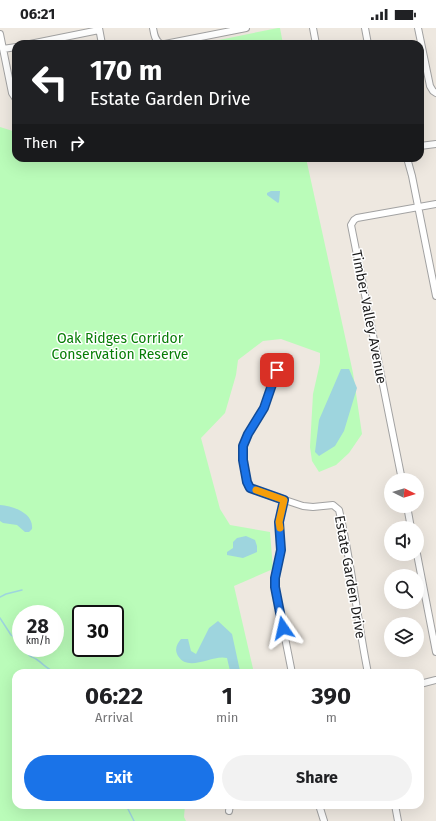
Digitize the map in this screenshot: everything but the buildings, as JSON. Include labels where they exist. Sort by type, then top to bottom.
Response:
[{"type":"street","points":[[153,28],[156,40]]},
{"type":"street","points":[[207,28],[208,35]]},
{"type":"street","points":[[184,40],[246,28]]},
{"type":"street","points":[[313,28],[315,40]]},
{"type":"street","points":[[365,28],[367,40]]},
{"type":"street","points":[[418,28],[420,40]]},
{"type":"street","points":[[48,40],[99,29],[101,40]]},
{"type":"street","points":[[0,34],[12,93]]},
{"type":"street","points":[[3,49],[12,48]]},
{"type":"street","points":[[424,57],[430,86],[436,93]]},
{"type":"street","points":[[424,146],[436,144]]},
{"type":"street","points":[[408,162],[434,271],[436,296]]},
{"type":"street","points":[[419,206],[436,204]]},
{"type":"street","name":"Timber Valley Avenue","points":[[401,473],[351,225],[357,218],[419,206]]},
{"type":"street","name":"Estate Garden Drive","points":[[277,370],[264,408],[245,440],[242,452],[247,482],[250,488],[284,500],[308,507],[333,504],[339,510],[353,580],[360,634],[367,669]]},
{"type":"street","points":[[284,500],[279,522],[281,550],[275,578],[275,587],[291,669]]},
{"type":"street","points":[[418,561],[436,652]]},
{"type":"street","points":[[424,683],[436,680]]},
{"type":"street","points":[[320,809],[324,821]]},
{"type":"street","points":[[396,809],[398,821]]},
{"type":"green space","points":[[280,28],[282,40],[219,40]]},
{"type":"green space","name":"Oak Ridges Corridor Conservation Reserve","points":[[0,127],[12,131],[12,162],[307,162],[353,373],[362,434],[349,453],[336,465],[319,472],[312,461],[310,447],[313,394],[320,363],[320,353],[281,339],[263,341],[238,360],[236,375],[225,413],[201,438],[220,509],[230,525],[270,532],[273,569],[234,586],[253,669],[12,669],[12,809],[185,809],[184,817],[186,821],[0,821]]},
{"type":"water","points":[[271,191],[280,191],[278,203],[267,195],[267,193]]},
{"type":"water","points":[[341,369],[349,369],[357,388],[344,431],[335,446],[319,456],[315,452],[319,420]]},
{"type":"water","points":[[0,505],[22,511],[30,519],[32,529],[29,532],[25,532],[17,525],[3,523],[0,521]]},
{"type":"water","points":[[246,536],[255,540],[257,552],[243,558],[227,555],[227,552],[233,548],[233,542],[237,538]]},
{"type":"water","points":[[218,621],[232,634],[240,669],[230,669],[227,658],[221,657],[201,662],[188,663],[183,661],[178,656],[176,647],[181,639],[188,639],[191,651],[196,654],[209,628]]},
{"type":"waterway","points":[[0,597],[22,590]]},
{"type":"waterway","points":[[0,618],[12,636]]},
{"type":"waterway","points":[[32,657],[49,669]]},
{"type":"waterway","points":[[128,809],[134,821]]},
{"type":"slow traffic","points":[[256,490],[284,500],[279,522],[280,528]]},
{"type":"route","points":[[277,370],[267,395],[264,408],[245,440],[242,452],[248,486],[284,500],[279,522],[281,550],[275,578],[275,587],[283,628]]}]
